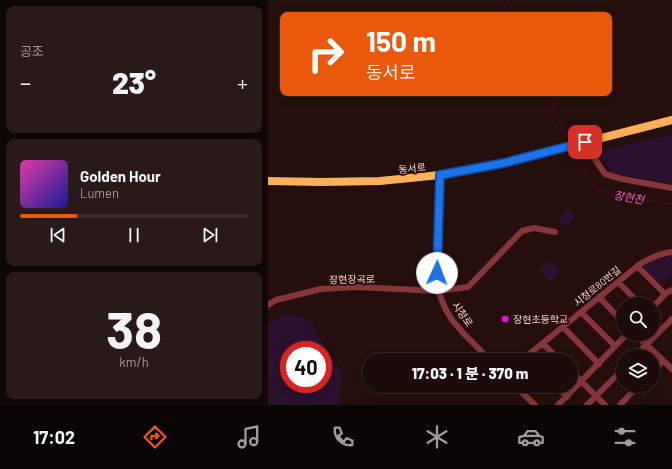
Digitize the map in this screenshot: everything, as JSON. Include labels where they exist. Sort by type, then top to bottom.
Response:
[{"type":"main road","name":"동서로","points":[[268,181],[380,181],[440,175],[504,163],[671,120]]},
{"type":"street","points":[[594,158],[605,174],[622,179],[672,188]]},
{"type":"street","name":"시청로","points":[[440,175],[437,273],[438,291],[452,320],[483,353]]},
{"type":"street","name":"장현장곡로","points":[[268,305],[276,300],[321,289],[356,287],[438,291],[468,287],[522,231],[534,228],[555,232]]},
{"type":"street","name":"시청로80번길","points":[[533,353],[637,266],[651,257],[672,252]]},
{"type":"street","points":[[637,266],[665,294]]},
{"type":"street","points":[[618,282],[633,297]]},
{"type":"street","points":[[660,299],[672,290]]},
{"type":"street","points":[[599,297],[616,315]]},
{"type":"street","points":[[581,312],[615,346]]},
{"type":"street","points":[[642,349],[672,319]]},
{"type":"street","points":[[563,327],[598,364]]},
{"type":"street","points":[[558,405],[620,341]]},
{"type":"street","points":[[642,341],[672,369]]},
{"type":"street","points":[[543,344],[553,353]]},
{"type":"street","points":[[660,363],[663,360]]},
{"type":"street","points":[[587,405],[616,375]]},
{"type":"street","points":[[578,379],[605,405]]},
{"type":"street","points":[[522,393],[535,405]]},
{"type":"street","points":[[563,393],[567,397]]},
{"type":"street","points":[[620,405],[631,393]]},
{"type":"shaded area","points":[[672,135],[672,184],[612,173],[599,151]]},
{"type":"shaded area","points":[[569,209],[576,217],[565,227],[558,219]]},
{"type":"shaded area","points":[[672,256],[672,276],[659,284],[643,269],[652,261]]},
{"type":"shaded area","points":[[550,260],[561,272],[550,282],[539,271]]},
{"type":"shaded area","points":[[288,313],[308,319],[322,341],[280,341],[280,393],[332,393],[332,357],[343,374],[338,405],[268,405],[268,324]]},
{"type":"waterway","name":"장현천","points":[[507,0],[513,12]]},
{"type":"waterway","name":"장현천","points":[[552,96],[555,114],[570,143]]},
{"type":"waterway","name":"장현천","points":[[573,148],[591,182],[605,193],[672,204]]},
{"type":"place","name":"장현초등학교","points":[[505,319]]},
{"type":"route","points":[[437,273],[440,175],[504,163],[585,142]]}]
